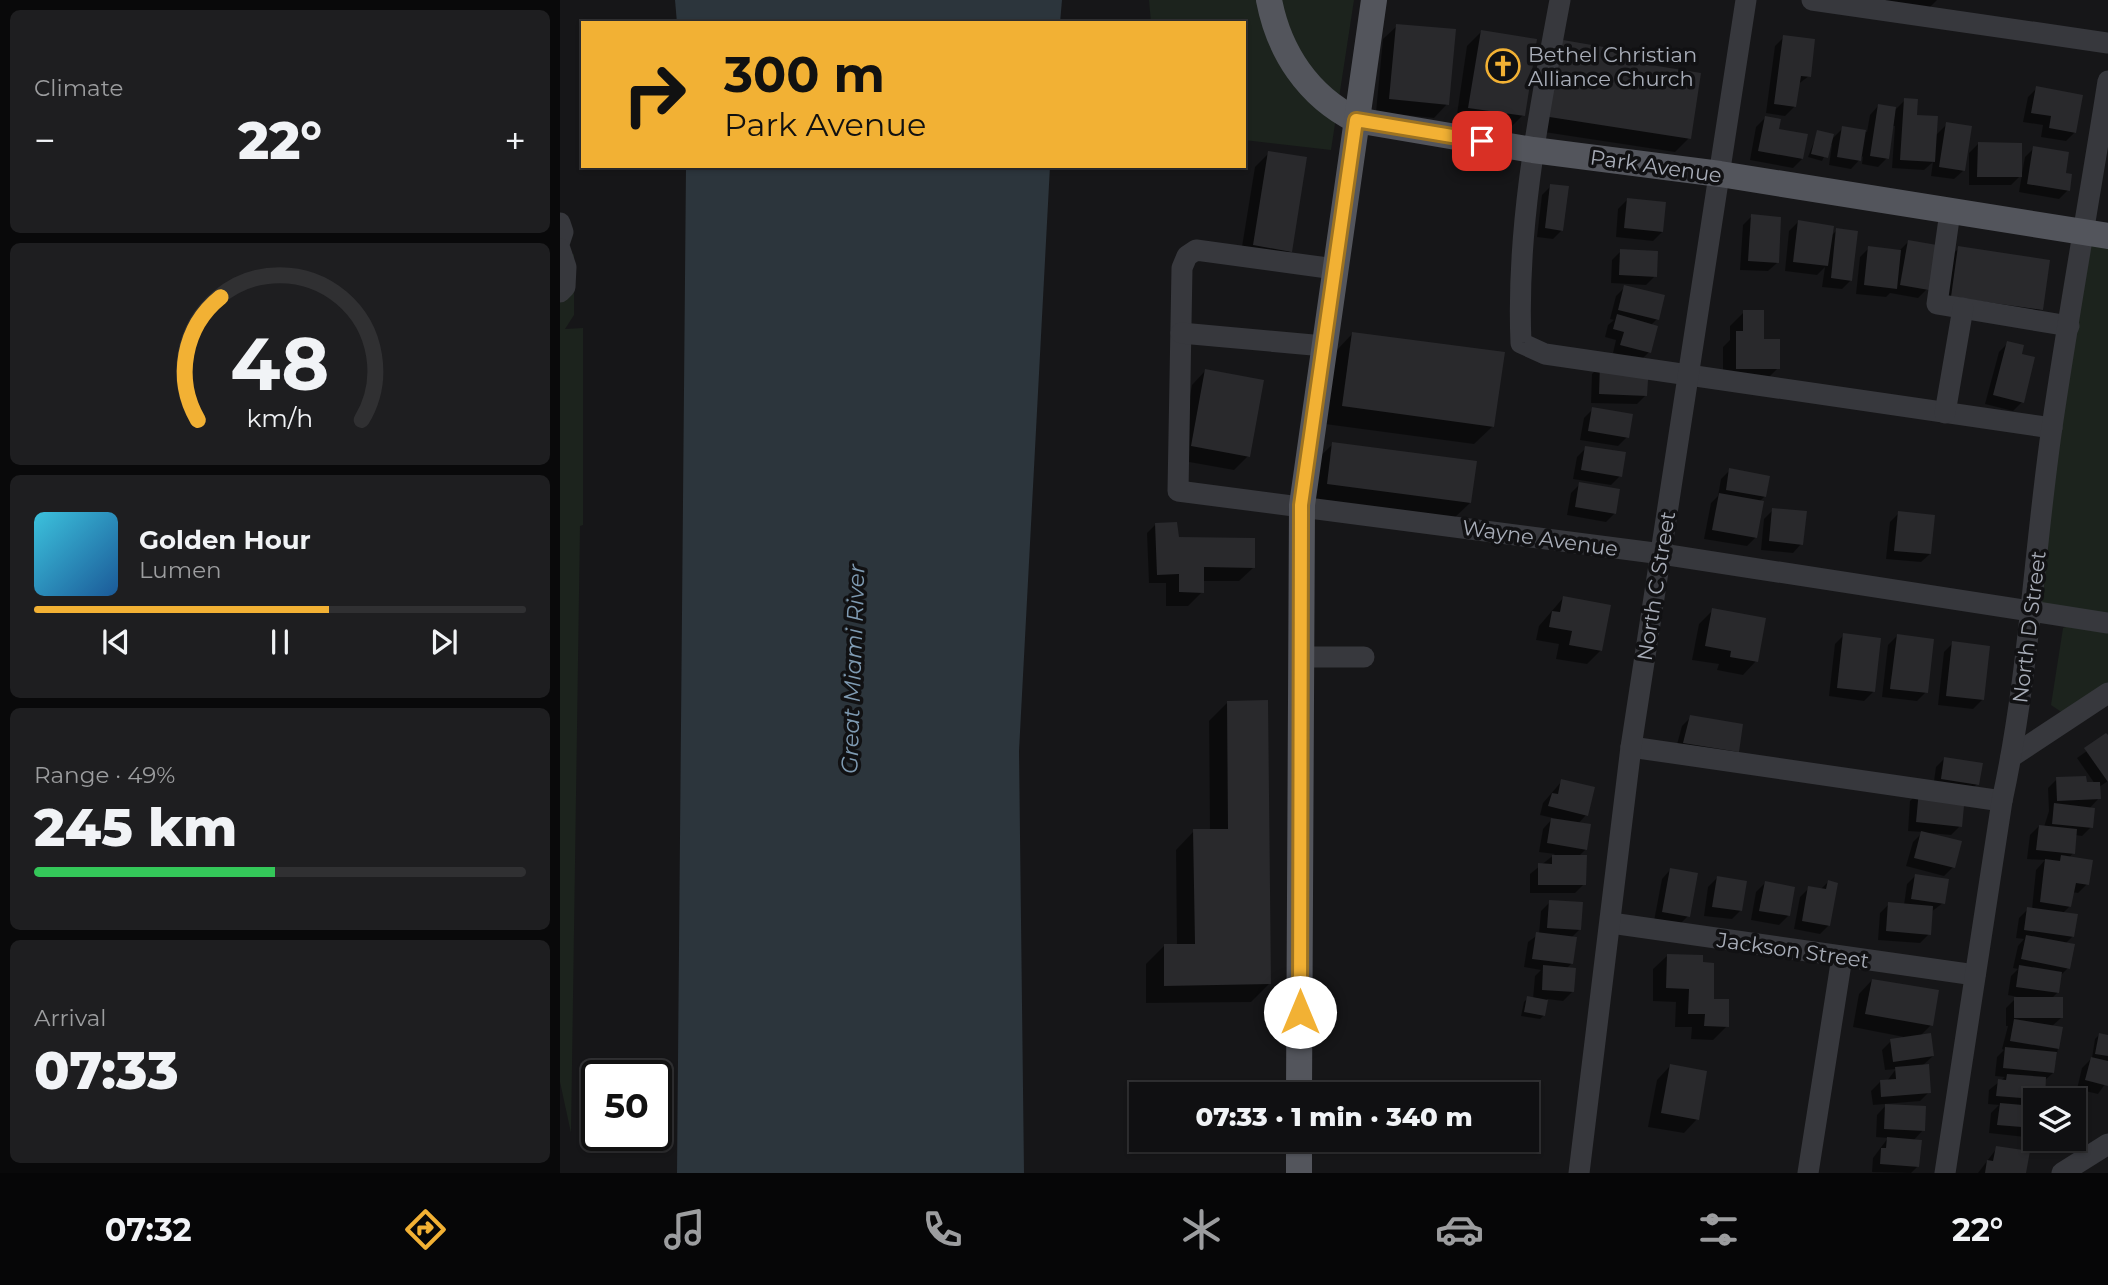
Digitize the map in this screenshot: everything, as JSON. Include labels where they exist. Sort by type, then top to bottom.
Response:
[{"type":"main road","name":"Park Avenue","points":[[1269,0],[1273,22],[1289,58],[1330,107],[1356,120],[1533,149],[1720,174],[2096,235]]},
{"type":"main road","points":[[1300,1082],[1301,505],[1374,0]]},
{"type":"main road","points":[[1299,1152],[1299,1173]]},
{"type":"street","points":[[1560,0],[1533,149],[1518,286],[1521,343],[1545,354],[2052,428]]},
{"type":"street","name":"North C Street","points":[[1579,1173],[1631,747],[1746,0]]},
{"type":"street","points":[[1826,1],[2108,43]]},
{"type":"street","name":"North D Street","points":[[1945,1173],[2032,613],[2052,428],[2069,326],[2096,235],[2108,80]]},
{"type":"street","points":[[1950,212],[1937,304],[2069,326]]},
{"type":"street","points":[[560,223],[563,232],[560,241]]},
{"type":"street","points":[[560,249],[566,267],[565,287],[560,292]]},
{"type":"street","points":[[1324,346],[1181,333],[1182,268],[1187,256],[1196,250],[1335,269]]},
{"type":"street","points":[[1945,413],[1963,308]]},
{"type":"street","name":"Wayne Avenue","points":[[1181,333],[1178,491],[1662,554],[2108,623]]},
{"type":"street","points":[[1301,657],[1364,657]]},
{"type":"street","points":[[2011,757],[2108,693]]},
{"type":"street","points":[[1631,747],[2002,801]]},
{"type":"street","name":"Jackson Street","points":[[1611,923],[1975,975]]},
{"type":"street","points":[[1808,1173],[1842,957]]},
{"type":"street","points":[[2062,1173],[2108,1144]]},
{"type":"shaded area","points":[[1149,0],[1354,0],[1331,150],[1246,140],[1246,21],[1151,21]]},
{"type":"shaded area","points":[[2085,233],[2108,236],[2108,623],[2032,613]]},
{"type":"shaded area","points":[[574,254],[574,315],[565,329],[583,328],[583,525],[580,526],[571,1133],[560,1082],[560,258]]},
{"type":"shaded area","points":[[2068,626],[2108,633],[2108,684],[2063,713],[2051,705],[2063,628]]},
{"type":"water","points":[[675,0],[1062,0],[1060,21],[677,21]]},
{"type":"water","name":"Great Miami River","points":[[686,168],[1050,168],[1019,751],[1024,1173],[677,1173]]},
{"type":"building","points":[[1396,24],[1456,29],[1449,105],[1389,99]]},
{"type":"building","points":[[1481,30],[1537,39],[1525,116],[1468,108]]},
{"type":"building","points":[[1783,35],[1815,39],[1811,77],[1801,76],[1796,107],[1774,104]]},
{"type":"building","points":[[1557,39],[1627,51],[1626,61],[1701,73],[1691,139],[1543,116]]},
{"type":"building","points":[[2036,86],[2083,95],[2076,133],[2049,128],[2051,116],[2031,113]]},
{"type":"building","points":[[1904,98],[1918,99],[1917,115],[1938,116],[1935,162],[1900,160]]},
{"type":"building","points":[[1878,104],[1896,107],[1889,159],[1870,156]]},
{"type":"building","points":[[1765,116],[1781,119],[1779,129],[1808,134],[1803,159],[1758,151]]},
{"type":"building","points":[[1946,122],[1972,126],[1965,171],[1939,167]]},
{"type":"building","points":[[1842,126],[1866,130],[1861,161],[1837,157]]},
{"type":"building","points":[[1817,130],[1834,134],[1828,158],[1811,154]]},
{"type":"building","points":[[1978,142],[2022,143],[2022,177],[1977,177]]},
{"type":"building","points":[[2033,146],[2069,152],[2066,173],[2072,174],[2070,191],[2027,184]]},
{"type":"building","points":[[1268,151],[1307,157],[1292,252],[1253,245]]},
{"type":"building","points":[[1550,184],[1569,186],[1563,231],[1545,228]]},
{"type":"building","points":[[1627,198],[1666,202],[1663,232],[1624,228]]},
{"type":"building","points":[[1751,214],[1781,217],[1779,263],[1748,261]]},
{"type":"building","points":[[1798,220],[1834,226],[1828,266],[1793,262]]},
{"type":"building","points":[[1836,228],[1858,231],[1852,281],[1831,278]]},
{"type":"building","points":[[1908,240],[1937,245],[1929,290],[1900,285]]},
{"type":"building","points":[[1868,246],[1901,250],[1897,289],[1864,285]]},
{"type":"building","points":[[1958,246],[2050,260],[2043,310],[1951,297]]},
{"type":"building","points":[[1620,249],[1658,251],[1657,277],[1619,275]]},
{"type":"building","points":[[1624,285],[1665,295],[1659,320],[1618,310]]},
{"type":"building","points":[[1743,310],[1764,310],[1764,339],[1780,339],[1780,369],[1736,369],[1736,331],[1743,331]]},
{"type":"building","points":[[1617,314],[1658,326],[1651,353],[1620,345],[1624,332],[1613,329]]},
{"type":"building","points":[[1352,332],[1505,352],[1494,427],[1342,406]]},
{"type":"building","points":[[2007,341],[2024,345],[2022,354],[2035,357],[2024,403],[1993,395]]},
{"type":"building","points":[[1600,363],[1649,365],[1647,396],[1599,394]]},
{"type":"building","points":[[1205,369],[1264,380],[1250,457],[1191,446]]},
{"type":"building","points":[[1592,407],[1633,414],[1629,438],[1588,431]]},
{"type":"building","points":[[1332,442],[1477,461],[1471,503],[1327,484]]},
{"type":"building","points":[[1585,446],[1626,452],[1622,477],[1581,470]]},
{"type":"building","points":[[1729,468],[1770,476],[1766,497],[1726,490]]},
{"type":"building","points":[[1579,482],[1620,489],[1616,514],[1575,507]]},
{"type":"building","points":[[1719,493],[1764,501],[1757,538],[1712,530]]},
{"type":"building","points":[[1772,508],[1807,511],[1803,545],[1769,541]]},
{"type":"building","points":[[1898,511],[1935,515],[1931,554],[1894,551]]},
{"type":"building","points":[[1177,522],[1179,537],[1255,538],[1255,568],[1204,567],[1204,593],[1179,592],[1179,574],[1157,575],[1155,523]]},
{"type":"building","points":[[1563,596],[1611,605],[1602,651],[1569,645],[1572,631],[1549,627],[1552,611],[1560,612]]},
{"type":"building","points":[[1712,608],[1766,618],[1758,662],[1730,657],[1731,651],[1705,646]]},
{"type":"building","points":[[1843,633],[1881,638],[1875,692],[1837,688]]},
{"type":"building","points":[[1897,634],[1934,639],[1928,693],[1890,689]]},
{"type":"building","points":[[1952,641],[1990,646],[1984,700],[1946,696]]},
{"type":"building","points":[[1268,700],[1271,984],[1164,986],[1164,944],[1195,944],[1193,829],[1228,829],[1227,701]]},
{"type":"building","points":[[1690,715],[1743,724],[1739,752],[1683,743]]},
{"type":"building","points":[[2106,733],[2108,735],[2108,782],[2084,748]]},
{"type":"building","points":[[1944,757],[1983,763],[1979,785],[1941,779]]},
{"type":"building","points":[[2086,776],[2087,782],[2100,782],[2101,799],[2057,801],[2056,777]]},
{"type":"building","points":[[1561,779],[1595,787],[1588,816],[1548,806],[1552,793],[1558,794]]},
{"type":"building","points":[[1919,790],[1965,795],[1962,827],[1916,822]]},
{"type":"building","points":[[2054,803],[2095,808],[2093,828],[2052,824]]},
{"type":"building","points":[[1551,818],[1591,824],[1587,850],[1547,843]]},
{"type":"building","points":[[2039,825],[2077,829],[2075,854],[2036,850]]},
{"type":"building","points":[[1921,831],[1962,841],[1955,868],[1914,858]]},
{"type":"building","points":[[1552,855],[1587,855],[1586,885],[1538,885],[1538,863],[1552,864]]},
{"type":"building","points":[[2061,855],[2093,860],[2089,885],[2076,883],[2071,907],[2040,902],[2045,859],[2060,861]]},
{"type":"building","points":[[1670,868],[1698,873],[1690,917],[1662,912]]},
{"type":"building","points":[[1915,874],[1949,879],[1945,904],[1911,899]]},
{"type":"building","points":[[1717,876],[1747,881],[1742,911],[1712,907]]},
{"type":"building","points":[[1828,880],[1838,883],[1830,926],[1802,921],[1808,886],[1826,889]]},
{"type":"building","points":[[1765,881],[1795,887],[1790,916],[1759,911]]},
{"type":"building","points":[[1549,900],[1583,902],[1581,930],[1547,928]]},
{"type":"building","points":[[1888,902],[1933,906],[1931,935],[1886,931]]},
{"type":"building","points":[[2027,907],[2078,914],[2074,937],[2024,930]]},
{"type":"building","points":[[1536,932],[1577,937],[1573,964],[1532,959]]},
{"type":"building","points":[[2026,935],[2075,944],[2070,969],[2021,959]]},
{"type":"building","points":[[1667,954],[1703,955],[1703,962],[1714,963],[1714,999],[1729,999],[1729,1027],[1704,1026],[1705,1014],[1688,1014],[1689,989],[1666,988]]},
{"type":"building","points":[[1543,965],[1576,968],[1574,992],[1542,990]]},
{"type":"building","points":[[2019,965],[2062,972],[2059,993],[2016,987]]},
{"type":"building","points":[[1872,979],[1939,990],[1933,1026],[1865,1014]]},
{"type":"building","points":[[1527,996],[1548,1000],[1545,1016],[1524,1012]]},
{"type":"building","points":[[2014,997],[2063,997],[2063,1018],[2014,1018]]},
{"type":"building","points":[[2014,1019],[2063,1027],[2059,1049],[2010,1041]]},
{"type":"building","points":[[1931,1033],[1934,1056],[1893,1062],[1890,1039]]},
{"type":"building","points":[[2099,1033],[2108,1035],[2108,1056],[2095,1054]]},
{"type":"building","points":[[2005,1047],[2057,1052],[2054,1073],[2003,1068]]},
{"type":"building","points":[[2091,1057],[2108,1061],[2108,1086],[2085,1080]]},
{"type":"building","points":[[1670,1064],[1707,1071],[1699,1120],[1661,1113]]},
{"type":"building","points":[[1929,1064],[1931,1093],[1881,1097],[1880,1080],[1896,1079],[1895,1067]]},
{"type":"building","points":[[2007,1074],[2046,1077],[2046,1088],[2023,1088],[2023,1098],[1996,1096],[1998,1079],[2006,1080]]},
{"type":"building","points":[[2000,1103],[2023,1105],[2023,1127],[1997,1125]]},
{"type":"building","points":[[1885,1104],[1926,1106],[1925,1131],[1884,1129]]},
{"type":"building","points":[[1887,1137],[1922,1140],[1919,1167],[1880,1164],[1881,1148],[1886,1148]]},
{"type":"building","points":[[1996,1146],[2030,1151],[2026,1173],[1985,1173],[1987,1160],[1993,1161]]},
{"type":"place","name":"Bethel Christian Alliance Church","points":[[1503,66]]},
{"type":"route","points":[[1300,1012],[1301,505],[1356,120],[1482,141]]}]
